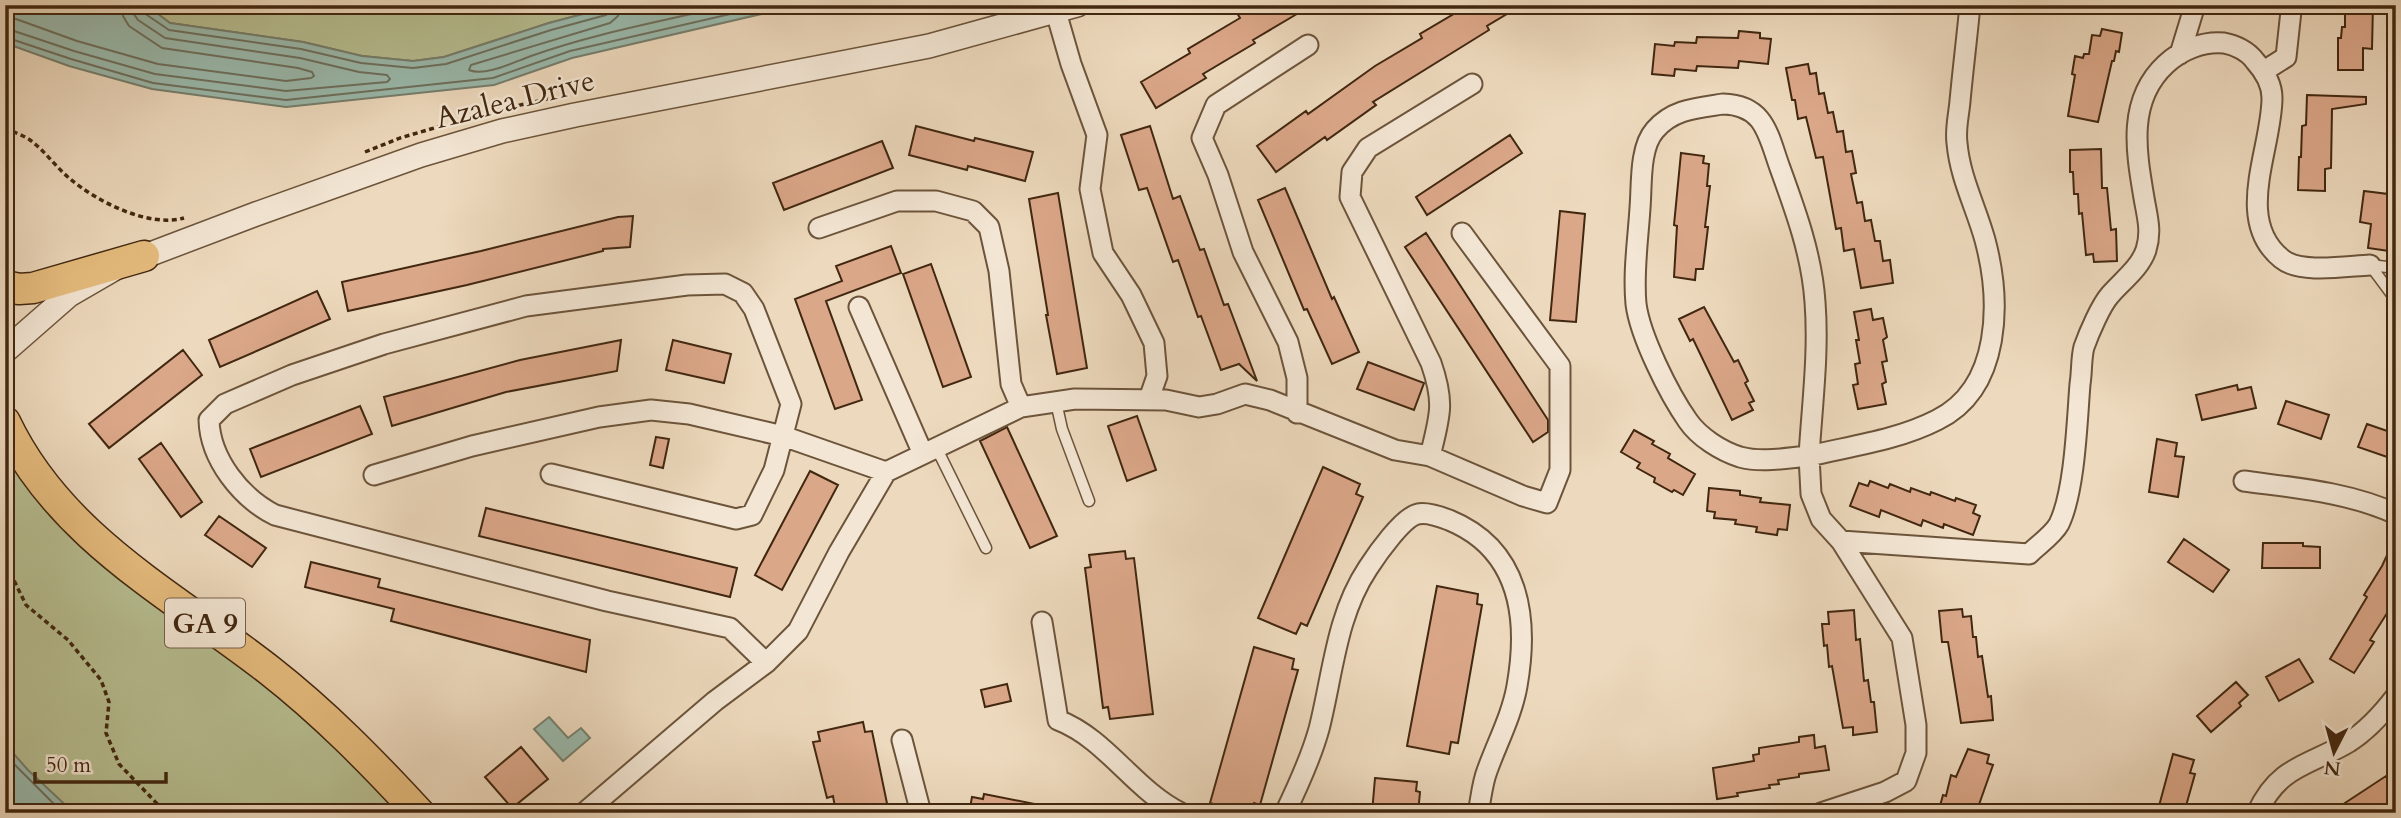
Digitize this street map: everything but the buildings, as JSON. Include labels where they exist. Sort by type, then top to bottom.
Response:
[{"type":"main road","points":[[5,286],[33,288],[144,256]]},
{"type":"main road","name":"GA 9","points":[[5,422],[41,482],[63,509],[118,561],[304,698],[365,755],[419,813]]},
{"type":"main road","points":[[5,452],[19,460],[41,482]]},
{"type":"street","points":[[1821,813],[1885,792],[1906,781],[1916,753],[1916,724],[1902,638],[1841,541],[1821,519],[1811,495],[1809,456],[1817,337],[1810,264],[1798,218],[1765,127],[1754,113],[1738,104],[1723,104],[1671,115],[1653,132],[1645,151],[1635,271],[1636,305],[1649,348],[1689,422],[1710,443],[1739,457],[1765,461],[1809,456],[1913,431],[1940,419],[1958,405],[1983,372],[1991,350],[1994,317],[1992,268],[1962,176],[1956,140],[1970,5]]},
{"type":"street","points":[[2180,54],[2195,5]]},
{"type":"street","points":[[2264,71],[2287,57],[2291,11],[2289,5]]},
{"type":"street","points":[[1066,9],[1071,64],[1097,135],[1090,190],[1103,253],[1131,295],[1154,343],[1157,376],[1149,399]]},
{"type":"street","name":"Azalea Drive","points":[[5,351],[69,295],[94,279],[144,256],[408,159],[502,131],[929,46],[1066,9]]},
{"type":"street","points":[[1841,541],[2029,554],[2058,526],[2066,501],[2074,451],[2084,348],[2108,297],[2130,275],[2146,251],[2150,226],[2136,141],[2137,121],[2145,90],[2161,69],[2180,54],[2196,46],[2225,43],[2252,56],[2264,71],[2272,97],[2256,202],[2258,221],[2266,241],[2282,260],[2301,267],[2370,265]]},
{"type":"street","points":[[1297,412],[1297,378],[1288,342],[1243,253],[1218,175],[1202,138],[1216,104],[1308,45]]},
{"type":"street","points":[[1430,456],[1440,415],[1440,389],[1432,363],[1350,197],[1352,172],[1368,148],[1472,84]]},
{"type":"street","points":[[819,228],[897,201],[936,201],[973,211],[989,227],[999,271],[1011,384],[1021,407]]},
{"type":"street","points":[[584,813],[715,701],[766,663],[798,631],[839,552],[886,472],[1021,407],[1074,399],[1149,399],[1199,407],[1245,394],[1270,400],[1395,450],[1430,456],[1523,496],[1547,503],[1560,470],[1560,366],[1462,233]]},
{"type":"street","points":[[551,474],[736,519],[752,515],[774,470],[791,404],[754,309],[743,293],[725,284],[687,285],[526,306],[384,344],[292,375],[225,404],[209,421],[213,449],[228,471],[259,507],[275,514],[607,601],[730,628],[766,663]]},
{"type":"street","points":[[859,307],[930,451]]},
{"type":"street","points":[[374,475],[472,446],[599,417],[651,410],[689,414],[783,436],[886,472]]},
{"type":"street","points":[[2244,481],[2329,492],[2376,505],[2396,514]]},
{"type":"street","points":[[1285,813],[1304,775],[1318,731],[1342,625],[1352,595],[1369,566],[1407,519],[1420,513],[1464,527],[1483,540],[1497,554],[1508,572],[1520,611],[1517,686],[1486,775],[1478,813]]},
{"type":"street","points":[[1042,622],[1058,720],[1088,735],[1149,791],[1181,813]]},
{"type":"street","points":[[2257,813],[2265,796],[2291,770],[2350,741],[2380,716],[2396,696]]},
{"type":"street","points":[[902,740],[921,813]]},
{"type":"lane","points":[[2370,265],[2396,268]]},
{"type":"lane","points":[[2370,265],[2396,300]]},
{"type":"lane","points":[[1056,402],[1062,429],[1089,501]]},
{"type":"lane","points":[[930,451],[986,548]]},
{"type":"path","points":[[5,523],[7,566],[26,605],[68,640],[101,680],[109,702],[106,733],[119,764],[166,813]]},
{"type":"green space","points":[[146,5],[617,5],[549,23],[444,57],[413,61],[362,56],[303,42],[170,23]]},
{"type":"green space","points":[[5,452],[420,813],[5,813]]},
{"type":"water","points":[[5,5],[146,5],[170,23],[303,42],[362,56],[413,61],[444,57],[549,23],[617,5],[800,5],[572,58],[494,85],[286,107],[152,89],[69,66],[5,43]]},
{"type":"water","points":[[549,717],[568,738],[581,728],[590,738],[563,761],[534,729]]},
{"type":"water","points":[[5,744],[28,770],[74,813],[8,813],[5,809]]}]
